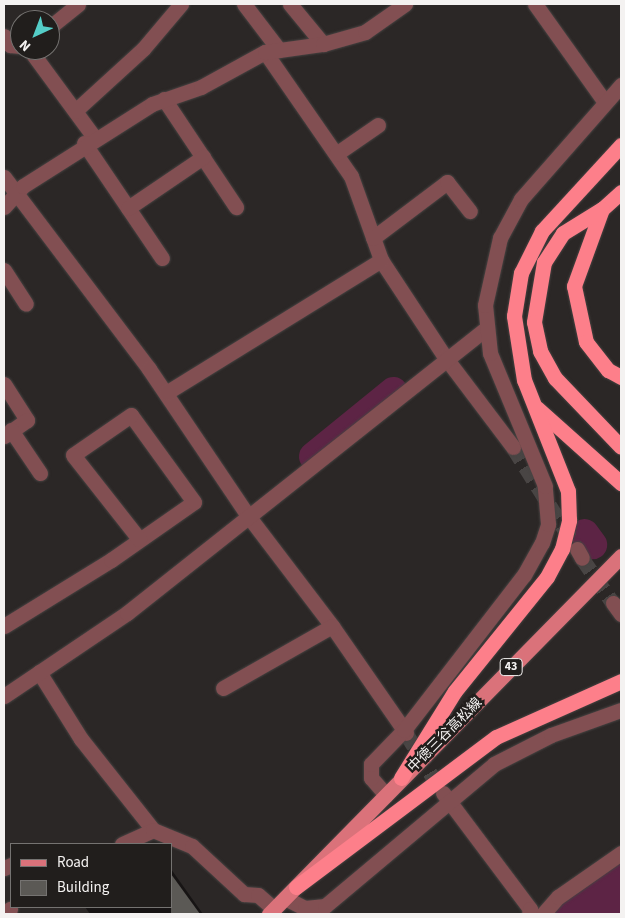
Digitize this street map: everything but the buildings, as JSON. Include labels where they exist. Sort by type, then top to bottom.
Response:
[{"type":"highway","points":[[401,778],[455,691],[547,577],[562,549],[569,520],[568,491],[532,404],[518,352],[514,316],[521,273],[542,231],[621,145]]},
{"type":"highway","points":[[621,192],[602,209],[563,233],[544,262],[534,322],[540,351],[555,378],[621,447]]},
{"type":"highway","points":[[602,209],[574,286],[576,312],[586,342],[608,370],[621,377]]},
{"type":"highway","points":[[532,404],[621,484]]},
{"type":"highway","points":[[296,887],[496,737],[621,681]]},
{"type":"main road","name":"中徳三谷高松線","points":[[272,912],[401,778],[621,556]]},
{"type":"street","points":[[60,18],[76,4]]},
{"type":"street","points":[[74,111],[142,49],[181,4]]},
{"type":"street","points":[[244,4],[351,176],[381,260],[445,357],[513,447]]},
{"type":"street","points":[[290,4],[323,44]]},
{"type":"street","points":[[4,207],[15,194],[89,140],[164,99],[201,87],[272,51],[323,44],[365,32],[405,4]]},
{"type":"street","points":[[535,4],[605,102]]},
{"type":"street","points":[[37,60],[74,111],[128,208],[162,258]]},
{"type":"street","points":[[386,795],[371,778],[371,764],[405,731],[524,575],[548,524],[545,486],[502,388],[485,328],[489,283],[510,218],[539,173],[621,86]]},
{"type":"street","points":[[164,99],[236,207]]},
{"type":"street","points":[[336,154],[378,125]]},
{"type":"street","points":[[128,208],[203,157]]},
{"type":"street","points":[[4,177],[166,394],[249,517],[332,626],[405,731]]},
{"type":"street","points":[[373,238],[447,182],[470,211]]},
{"type":"street","points":[[166,394],[381,260]]},
{"type":"street","points":[[4,270],[26,304]]},
{"type":"street","points":[[4,696],[127,613],[249,517],[445,357],[485,328]]},
{"type":"street","points":[[4,384],[27,420],[8,433],[40,473]]},
{"type":"street","points":[[4,626],[139,539],[194,502],[131,415],[74,455],[139,539]]},
{"type":"street","points":[[223,688],[332,626]]},
{"type":"street","points":[[40,672],[81,739],[153,830],[192,846],[244,894],[258,895],[272,912]]},
{"type":"street","points":[[285,898],[305,908],[318,911],[336,897],[445,797],[494,764],[551,735],[621,710]]},
{"type":"street","points":[[445,797],[530,909],[529,914]]},
{"type":"street","points":[[124,843],[153,830]]},
{"type":"street","points":[[543,914],[558,897],[621,853]]},
{"type":"shaded area","points":[[621,862],[621,914],[551,914],[565,899]]},
{"type":"waterway","points":[[313,456],[393,391]]},
{"type":"waterway","points":[[584,533],[592,544]]},
{"type":"tunnel","points":[[513,447],[577,549]]},
{"type":"tunnel","points":[[582,558],[613,603]]},
{"type":"tunnel","points":[[406,733],[442,792]]}]
